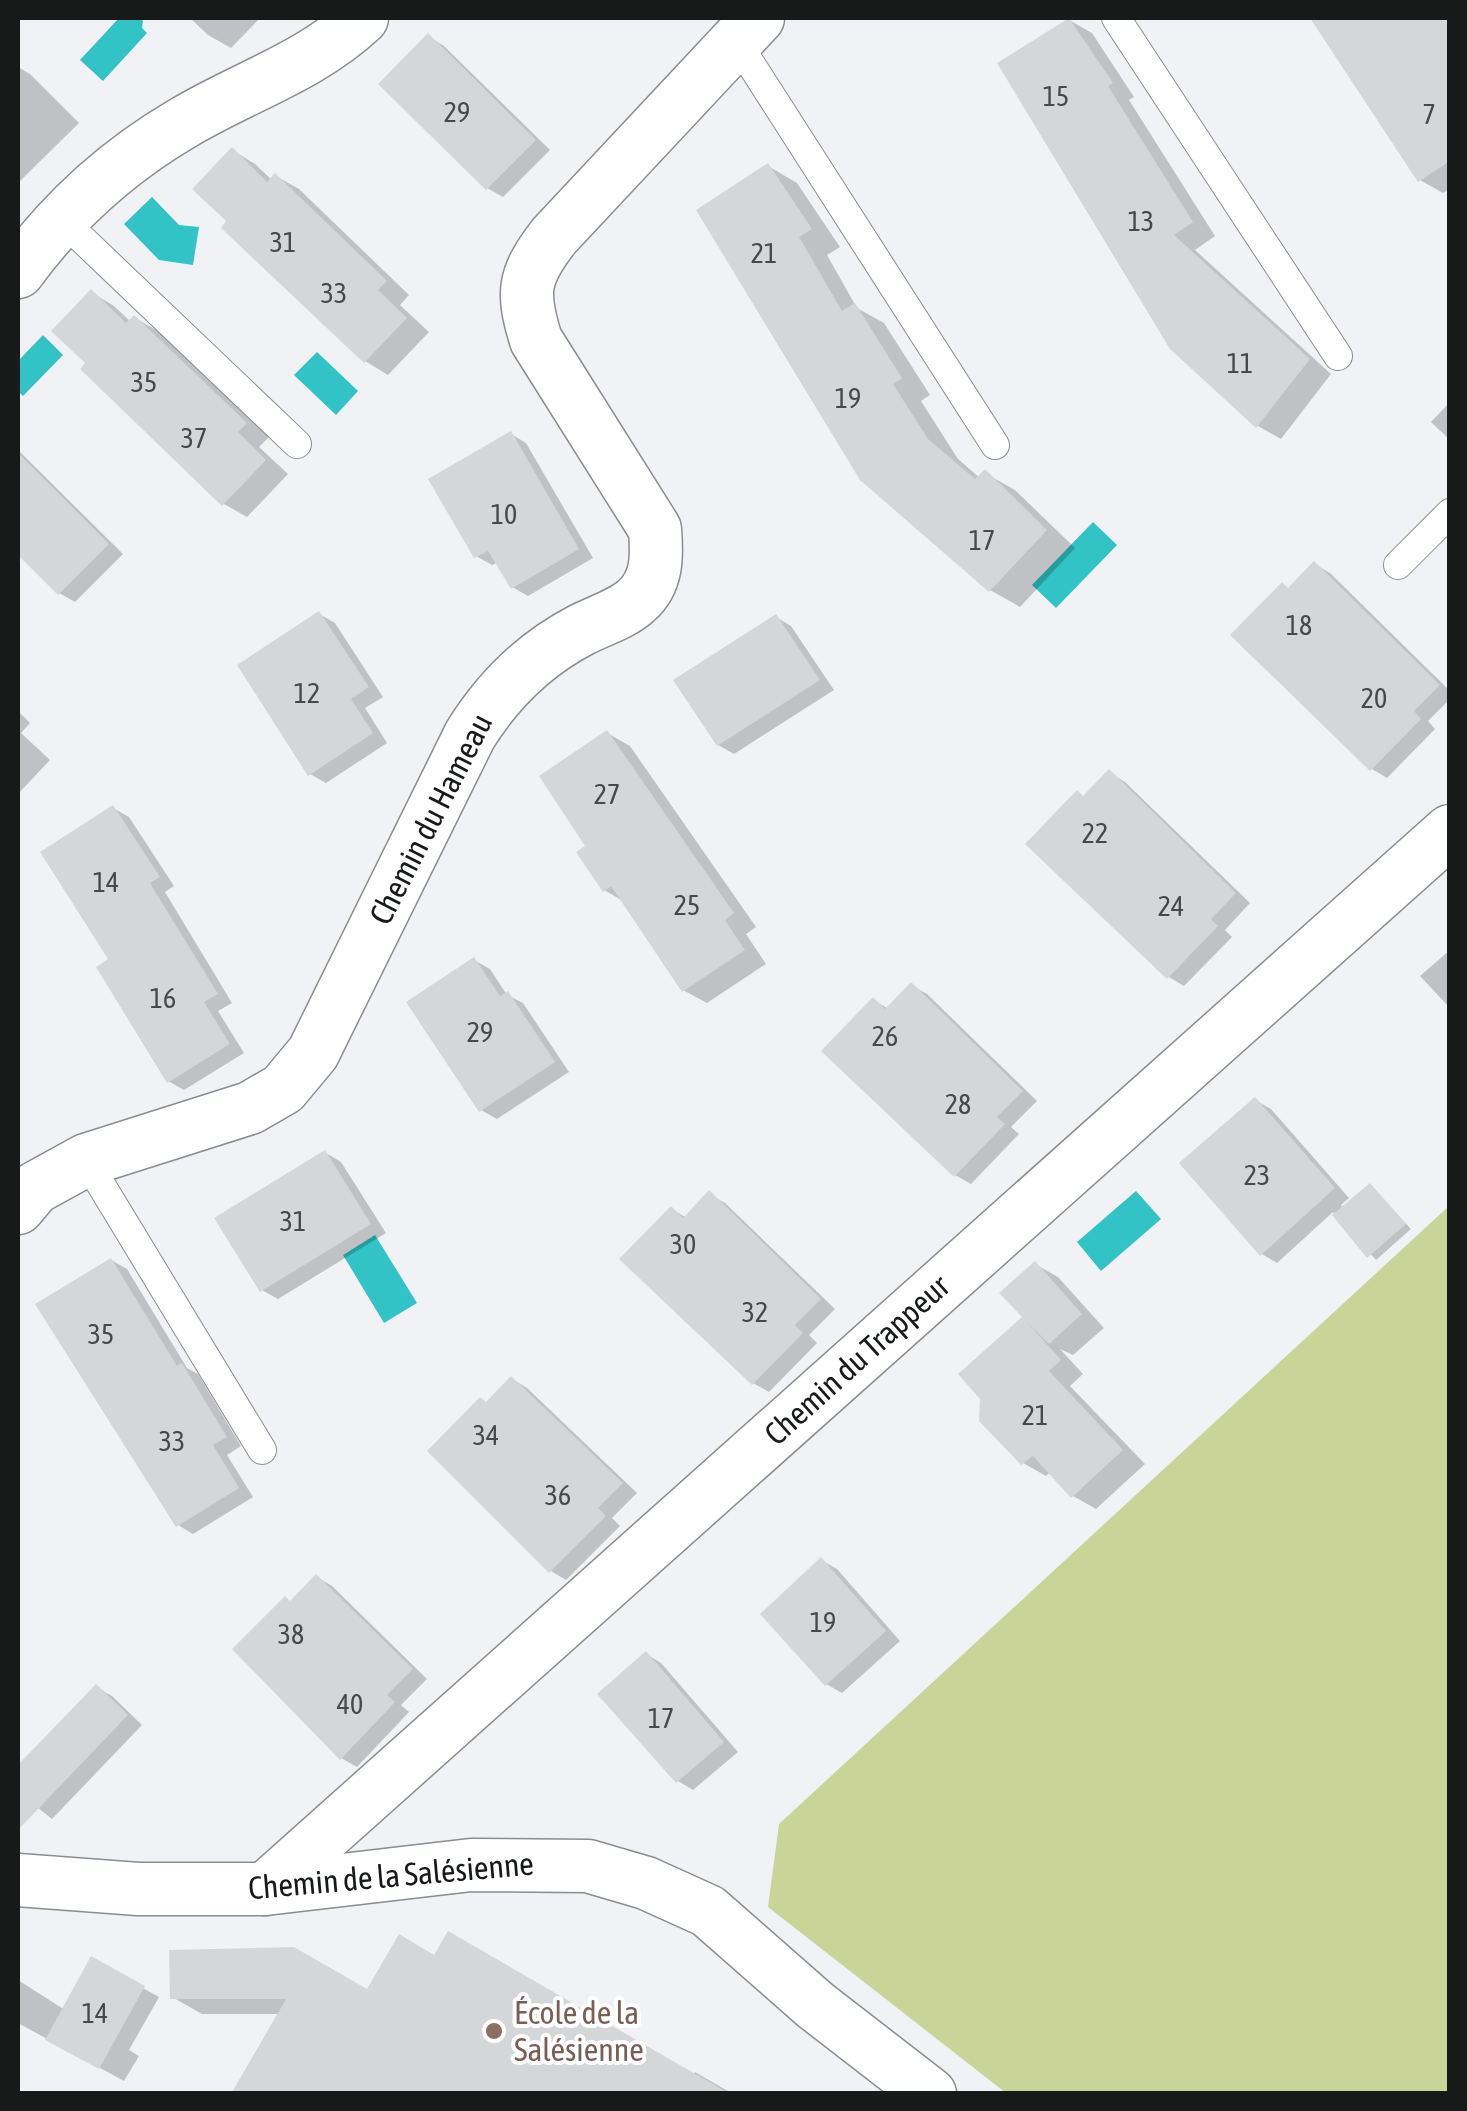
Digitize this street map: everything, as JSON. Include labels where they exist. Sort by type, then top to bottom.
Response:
[{"type":"street","points":[[18,272],[60,218],[122,164],[183,122],[292,70],[362,18]]},
{"type":"street","name":"Chemin du Hameau","points":[[18,1208],[36,1188],[86,1160],[250,1108],[283,1089],[312,1053],[470,735],[493,699],[530,663],[577,632],[636,602],[653,579],[655,530],[536,340],[526,308],[530,266],[747,29]]},
{"type":"street","name":"Chemin du Trappeur","points":[[266,1888],[1450,832]]},
{"type":"street","name":"Chemin de la Salésienne","points":[[18,1880],[138,1890],[266,1888],[452,1866],[588,1866],[708,1910],[816,2005],[930,2094]]},
{"type":"lane","points":[[1116,18],[1338,356]]},
{"type":"lane","points":[[747,29],[995,445]]},
{"type":"lane","points":[[60,218],[297,444]]},
{"type":"lane","points":[[1398,565],[1450,513]]},
{"type":"lane","points":[[86,1160],[262,1450]]},
{"type":"green space","points":[[1449,1206],[1449,2093],[1006,2093],[768,1907],[779,1824]]},
{"type":"water","points":[[119,18],[140,18],[147,33],[103,81],[80,60]]},
{"type":"water","points":[[152,197],[179,225],[199,227],[193,265],[159,260],[124,224]]},
{"type":"water","points":[[43,335],[63,355],[23,396],[18,391],[18,361]]},
{"type":"water","points":[[317,352],[358,391],[336,415],[294,375]]},
{"type":"water","points":[[1093,522],[1117,545],[1056,608],[1032,585]]},
{"type":"water","points":[[1136,1191],[1161,1219],[1101,1271],[1077,1242]]},
{"type":"water","points":[[375,1235],[417,1303],[384,1323],[343,1255]]},
{"type":"building","points":[[1069,18],[1113,83],[1108,86],[1193,222],[1174,235],[1310,359],[1256,428],[1170,349],[997,63]]},
{"type":"building","points":[[1310,18],[1450,18],[1450,161],[1418,182]]},
{"type":"building","points":[[428,33],[536,140],[486,190],[378,84]]},
{"type":"building","points":[[232,147],[267,182],[275,173],[387,281],[378,290],[407,318],[364,363],[221,228],[226,221],[192,189]]},
{"type":"building","points":[[768,163],[812,229],[799,237],[842,311],[855,303],[902,378],[893,384],[928,439],[975,479],[985,469],[1047,530],[989,592],[860,480],[696,210]]},
{"type":"building","points":[[91,289],[126,323],[134,315],[247,423],[238,432],[266,460],[222,506],[80,369],[85,363],[51,331]]},
{"type":"building","points":[[511,431],[579,549],[511,589],[488,551],[474,558],[428,479]]},
{"type":"building","points":[[18,453],[109,544],[58,595],[18,555]]},
{"type":"building","points":[[1314,561],[1440,685],[1414,711],[1421,719],[1370,771],[1230,635],[1282,582],[1288,588]]},
{"type":"building","points":[[319,611],[369,687],[351,699],[373,733],[308,776],[237,665]]},
{"type":"building","points":[[776,614],[820,680],[717,746],[673,680]]},
{"type":"building","points":[[607,730],[734,913],[725,920],[745,950],[682,992],[611,886],[603,892],[576,852],[585,846],[539,776]]},
{"type":"building","points":[[1109,769],[1236,893],[1211,919],[1218,926],[1167,979],[1025,844],[1077,790],[1083,796]]},
{"type":"building","points":[[113,805],[160,877],[150,883],[218,994],[204,1002],[230,1044],[167,1083],[96,967],[108,959],[40,852]]},
{"type":"building","points":[[474,957],[500,996],[508,991],[555,1062],[479,1112],[406,1002]]},
{"type":"building","points":[[911,982],[1023,1091],[997,1117],[1005,1124],[954,1177],[821,1051],[873,997],[885,1009]]},
{"type":"building","points":[[1255,1097],[1335,1188],[1260,1256],[1179,1163]]},
{"type":"building","points":[[325,1150],[371,1224],[260,1292],[214,1218]]},
{"type":"building","points":[[1370,1183],[1406,1224],[1367,1258],[1332,1215]]},
{"type":"building","points":[[709,1190],[821,1299],[795,1325],[803,1333],[752,1385],[619,1259],[671,1206],[683,1218]]},
{"type":"building","points":[[111,1258],[177,1366],[182,1363],[227,1437],[213,1445],[239,1488],[176,1527],[35,1304]]},
{"type":"building","points":[[1035,1261],[1082,1314],[1049,1344],[1026,1321],[1061,1360],[1049,1371],[1123,1450],[1071,1498],[1033,1456],[1021,1465],[979,1421],[980,1399],[958,1374],[1022,1317],[999,1293]]},
{"type":"building","points":[[511,1376],[623,1483],[598,1508],[606,1516],[549,1573],[427,1451],[480,1397],[486,1402]]},
{"type":"building","points":[[821,1557],[886,1631],[825,1686],[760,1614]]},
{"type":"building","points":[[316,1574],[413,1669],[387,1695],[395,1702],[340,1760],[232,1649],[285,1596],[290,1601]]},
{"type":"building","points":[[646,1651],[724,1742],[676,1783],[597,1694]]},
{"type":"building","points":[[96,1684],[128,1715],[18,1830],[18,1765]]},
{"type":"building","points":[[448,1931],[730,2094],[231,2094],[286,1999],[170,1999],[169,1950],[294,1947],[367,1989],[399,1934],[434,1955]]},
{"type":"building","points":[[91,1956],[145,1986],[99,2069],[45,2040]]},
{"type":"place","name":"École de la Salésienne","points":[[494,2031]]}]
